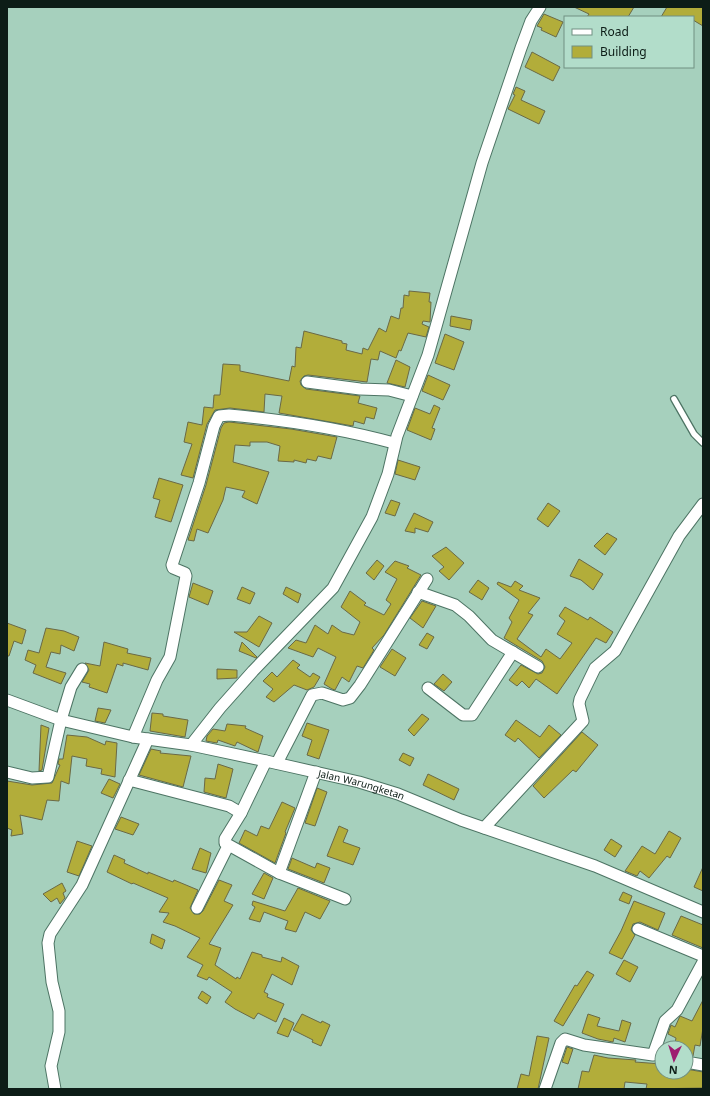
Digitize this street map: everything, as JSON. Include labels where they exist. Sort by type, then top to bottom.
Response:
[{"type":"street","points":[[191,745],[220,708],[333,588],[372,517],[388,474],[394,443],[428,355],[482,163],[521,48],[532,21],[540,7]]},
{"type":"street","points":[[308,382],[360,389],[389,390],[412,396]]},
{"type":"street","points":[[133,737],[157,680],[170,657],[186,576],[185,573],[173,568],[172,565],[199,483],[214,426],[219,416],[229,415],[306,423],[352,432],[394,443]]},
{"type":"street","points":[[484,828],[584,721],[579,704],[580,699],[595,668],[615,651],[679,536],[703,504]]},
{"type":"street","points":[[345,899],[279,873],[228,846],[225,843],[225,839],[312,696],[322,693],[338,700],[350,698],[360,685],[427,579]]},
{"type":"street","points":[[418,592],[455,606],[469,616],[492,640],[538,667]]},
{"type":"street","points":[[428,688],[463,714],[472,715],[513,652]]},
{"type":"street","points":[[7,772],[32,778],[48,777],[61,720],[71,687],[82,669]]},
{"type":"street","name":"Jalan Warungketan","points":[[7,700],[61,720],[133,737],[191,745],[359,782],[398,794],[484,828],[596,866],[703,912]]},
{"type":"street","points":[[55,1089],[52,1066],[59,1032],[59,1011],[52,982],[48,943],[53,928],[82,885],[106,834],[128,780],[148,739]]},
{"type":"street","points":[[279,873],[316,772]]},
{"type":"street","points":[[128,780],[229,806],[241,813]]},
{"type":"street","points":[[197,908],[228,846]]},
{"type":"street","points":[[638,929],[703,956]]},
{"type":"street","points":[[661,1040],[665,1021],[677,1010],[703,962]]},
{"type":"street","points":[[545,1089],[561,1043],[566,1039],[584,1045],[654,1056]]},
{"type":"lane","points":[[674,399],[694,434],[703,443]]},
{"type":"building","points":[[574,7],[634,7],[629,16],[588,16],[589,14]]},
{"type":"building","points":[[667,7],[703,7],[703,26],[694,21],[694,16],[662,16]]},
{"type":"building","points":[[544,14],[563,22],[556,37],[541,30],[542,28],[537,26]]},
{"type":"building","points":[[532,52],[560,67],[553,81],[525,67]]},
{"type":"building","points":[[516,87],[525,91],[521,100],[545,111],[539,124],[508,109],[515,95],[513,94]]},
{"type":"building","points":[[409,291],[430,293],[430,322],[423,321],[422,324],[429,327],[426,337],[408,333],[401,351],[399,350],[396,358],[380,351],[378,360],[371,359],[367,382],[308,375],[304,376],[300,381],[301,385],[306,389],[360,396],[358,403],[377,408],[374,419],[366,417],[364,424],[354,421],[353,426],[279,413],[282,396],[265,394],[264,412],[230,408],[215,410],[207,424],[193,478],[181,475],[192,444],[184,442],[188,422],[202,425],[204,407],[213,408],[214,395],[220,395],[223,364],[240,365],[240,371],[289,381],[292,366],[295,367],[296,347],[301,348],[304,331],[342,341],[342,343],[347,344],[346,350],[362,354],[363,348],[368,350],[379,328],[386,332],[391,316],[399,319],[401,308],[403,308],[404,295],[409,296]]},
{"type":"building","points":[[451,316],[472,320],[470,330],[450,326]]},
{"type":"building","points":[[445,334],[464,342],[454,370],[435,363]]},
{"type":"building","points":[[396,360],[410,367],[405,387],[387,383]]},
{"type":"building","points":[[428,375],[450,385],[443,400],[422,391]]},
{"type":"building","points":[[434,405],[440,408],[432,428],[435,429],[431,440],[407,430],[415,408],[430,414]]},
{"type":"building","points":[[229,422],[291,429],[337,437],[331,459],[318,456],[316,461],[307,459],[306,463],[294,460],[294,462],[278,461],[280,446],[267,442],[250,442],[250,446],[235,445],[233,462],[269,472],[257,504],[242,497],[245,491],[226,487],[223,500],[208,533],[197,529],[194,541],[188,540],[206,485],[221,428],[224,423]]},
{"type":"building","points":[[398,460],[420,467],[415,480],[395,474]]},
{"type":"building","points":[[159,478],[183,485],[171,522],[155,517],[160,500],[153,498]]},
{"type":"building","points":[[391,500],[400,503],[395,516],[385,513]]},
{"type":"building","points":[[548,503],[560,511],[548,527],[537,519]]},
{"type":"building","points":[[414,513],[433,522],[428,532],[415,528],[415,533],[405,531]]},
{"type":"building","points":[[607,533],[617,539],[605,555],[594,546]]},
{"type":"building","points":[[446,547],[464,563],[449,580],[439,571],[444,567],[432,556]]},
{"type":"building","points":[[579,559],[603,574],[593,590],[581,580],[570,576]]},
{"type":"building","points":[[377,560],[384,566],[374,580],[366,573]]},
{"type":"building","points":[[395,561],[409,566],[407,568],[421,575],[384,635],[372,648],[374,650],[363,668],[357,666],[349,682],[342,677],[335,690],[332,689],[324,684],[336,657],[318,648],[313,657],[288,648],[296,640],[306,643],[315,625],[328,634],[332,625],[342,632],[354,635],[360,622],[341,607],[350,591],[366,603],[364,605],[384,615],[391,604],[386,600],[397,579],[385,572]]},
{"type":"building","points":[[478,580],[489,588],[482,600],[469,592]]},
{"type":"building","points":[[515,581],[523,586],[519,590],[540,598],[528,613],[533,615],[517,639],[541,657],[546,649],[560,659],[572,643],[557,634],[565,621],[559,616],[565,607],[588,620],[590,617],[613,632],[606,643],[596,638],[557,694],[536,679],[529,688],[522,681],[517,686],[509,680],[521,665],[538,674],[542,673],[545,667],[542,661],[504,638],[512,622],[509,618],[519,600],[497,584],[498,582],[511,587]]},
{"type":"building","points":[[193,583],[213,591],[208,605],[189,597]]},
{"type":"building","points":[[242,587],[255,593],[250,604],[237,599]]},
{"type":"building","points":[[286,587],[301,594],[298,603],[283,594]]},
{"type":"building","points":[[422,601],[436,606],[423,628],[410,618]]},
{"type":"building","points":[[259,616],[272,623],[259,647],[234,632],[247,632]]},
{"type":"building","points":[[7,623],[26,630],[22,644],[14,641],[9,656],[7,656]]},
{"type":"building","points":[[46,628],[64,631],[79,637],[74,651],[61,645],[60,654],[51,652],[46,667],[66,673],[61,684],[33,673],[36,665],[25,660],[28,650],[39,653]]},
{"type":"building","points":[[427,633],[434,637],[427,649],[419,645]]},
{"type":"building","points":[[104,642],[128,649],[127,653],[151,658],[148,670],[123,663],[123,666],[117,664],[107,693],[89,687],[90,684],[82,682],[89,670],[85,663],[100,666]]},
{"type":"building","points":[[242,642],[257,657],[256,658],[239,651]]},
{"type":"building","points":[[392,649],[406,658],[395,676],[380,667]]},
{"type":"building","points":[[293,660],[300,665],[297,668],[310,677],[313,673],[320,677],[314,687],[307,690],[294,685],[274,702],[266,697],[273,689],[263,681],[272,672],[277,677]]},
{"type":"building","points":[[217,669],[237,670],[237,678],[217,679]]},
{"type":"building","points":[[443,674],[452,682],[444,691],[434,684]]},
{"type":"building","points":[[98,708],[111,710],[105,723],[95,721]]},
{"type":"building","points":[[152,713],[188,720],[185,737],[150,731]]},
{"type":"building","points":[[422,714],[429,719],[414,736],[408,730]]},
{"type":"building","points":[[516,720],[540,737],[549,725],[561,735],[539,758],[518,738],[515,742],[505,735]]},
{"type":"building","points":[[307,723],[329,730],[319,759],[307,755],[312,740],[302,736]]},
{"type":"building","points":[[227,724],[246,726],[245,728],[263,736],[258,752],[237,742],[235,746],[218,740],[217,743],[206,741],[207,736],[213,729],[225,731]]},
{"type":"building","points":[[41,725],[49,728],[42,770],[39,771]]},
{"type":"building","points":[[582,732],[598,745],[576,772],[573,770],[544,798],[533,786]]},
{"type":"building","points":[[67,735],[87,737],[105,745],[106,741],[117,743],[115,777],[101,774],[102,769],[86,766],[87,759],[72,756],[69,784],[61,781],[59,801],[47,800],[42,820],[20,815],[23,834],[11,836],[12,830],[7,828],[7,781],[32,785],[52,783],[60,765],[58,764],[59,759],[63,759]]},
{"type":"building","points":[[151,749],[161,751],[160,753],[191,756],[183,787],[139,775]]},
{"type":"building","points":[[403,753],[414,758],[410,766],[399,760]]},
{"type":"building","points":[[218,764],[233,769],[226,798],[204,792],[205,778],[215,779]]},
{"type":"building","points":[[428,774],[459,789],[454,800],[423,785]]},
{"type":"building","points":[[109,779],[120,784],[113,798],[101,793]]},
{"type":"building","points":[[317,788],[327,792],[315,826],[305,823]]},
{"type":"building","points":[[282,802],[295,808],[275,863],[239,843],[245,830],[257,836],[261,826],[269,829]]},
{"type":"building","points":[[121,817],[139,824],[133,835],[115,829]]},
{"type":"building","points":[[339,826],[348,830],[343,842],[360,848],[353,865],[327,856]]},
{"type":"building","points":[[669,831],[681,838],[670,858],[667,856],[649,878],[640,871],[637,876],[625,871],[642,846],[655,854]]},
{"type":"building","points":[[611,839],[622,846],[615,857],[604,850]]},
{"type":"building","points":[[77,841],[92,846],[79,876],[67,872]]},
{"type":"building","points":[[200,848],[211,853],[206,873],[192,869]]},
{"type":"building","points":[[114,855],[125,860],[124,863],[148,874],[148,872],[173,882],[174,880],[198,890],[190,908],[194,914],[200,914],[203,911],[219,880],[232,885],[224,901],[233,905],[209,944],[221,948],[215,965],[236,979],[237,977],[240,979],[252,952],[262,955],[262,957],[281,962],[282,957],[299,966],[292,985],[272,974],[264,992],[268,994],[267,997],[284,1004],[276,1022],[258,1013],[254,1019],[235,1009],[225,1002],[232,992],[209,977],[207,980],[197,976],[203,965],[187,957],[200,938],[163,922],[169,913],[159,912],[168,898],[133,883],[132,884],[107,872]]},
{"type":"building","points":[[292,858],[315,868],[317,863],[330,868],[324,883],[288,869]]},
{"type":"building","points":[[703,867],[703,891],[694,887]]},
{"type":"building","points":[[264,873],[273,878],[264,899],[252,894]]},
{"type":"building","points":[[62,883],[66,891],[63,893],[65,898],[60,904],[57,898],[51,902],[43,894]]},
{"type":"building","points":[[298,888],[330,901],[320,919],[305,912],[296,932],[285,929],[288,921],[264,912],[260,922],[249,919],[255,907],[252,905],[253,901],[285,911]]},
{"type":"building","points":[[623,892],[632,896],[629,904],[619,900]]},
{"type":"building","points":[[634,901],[665,913],[658,930],[640,922],[633,924],[631,930],[635,935],[622,959],[609,953],[621,931]]},
{"type":"building","points":[[681,916],[703,925],[703,948],[672,935]]},
{"type":"building","points":[[152,934],[165,940],[162,949],[150,943]]},
{"type":"building","points":[[624,960],[638,967],[630,982],[616,974]]},
{"type":"building","points":[[587,971],[594,975],[563,1026],[554,1021],[575,985],[577,986]]},
{"type":"building","points":[[202,991],[211,997],[207,1004],[198,998]]},
{"type":"building","points":[[703,1000],[703,1028],[700,1046],[695,1045],[694,1050],[694,1040],[676,1040],[676,1038],[668,1034],[671,1025],[675,1027],[680,1016],[692,1021]]},
{"type":"building","points":[[302,1014],[321,1023],[322,1021],[330,1025],[321,1046],[312,1042],[313,1040],[293,1030]]},
{"type":"building","points":[[588,1014],[600,1018],[597,1026],[619,1031],[622,1020],[631,1023],[625,1042],[614,1038],[613,1042],[598,1039],[582,1033]]},
{"type":"building","points":[[284,1018],[294,1023],[288,1037],[277,1033]]},
{"type":"building","points":[[537,1036],[549,1038],[538,1089],[517,1089],[521,1074],[529,1076]]},
{"type":"building","points":[[567,1047],[573,1049],[568,1064],[562,1062]]},
{"type":"building","points":[[594,1055],[608,1058],[636,1060],[635,1062],[654,1063],[654,1080],[694,1080],[694,1070],[703,1072],[703,1088],[646,1089],[647,1084],[625,1082],[624,1089],[578,1089],[582,1071],[589,1072]]}]
